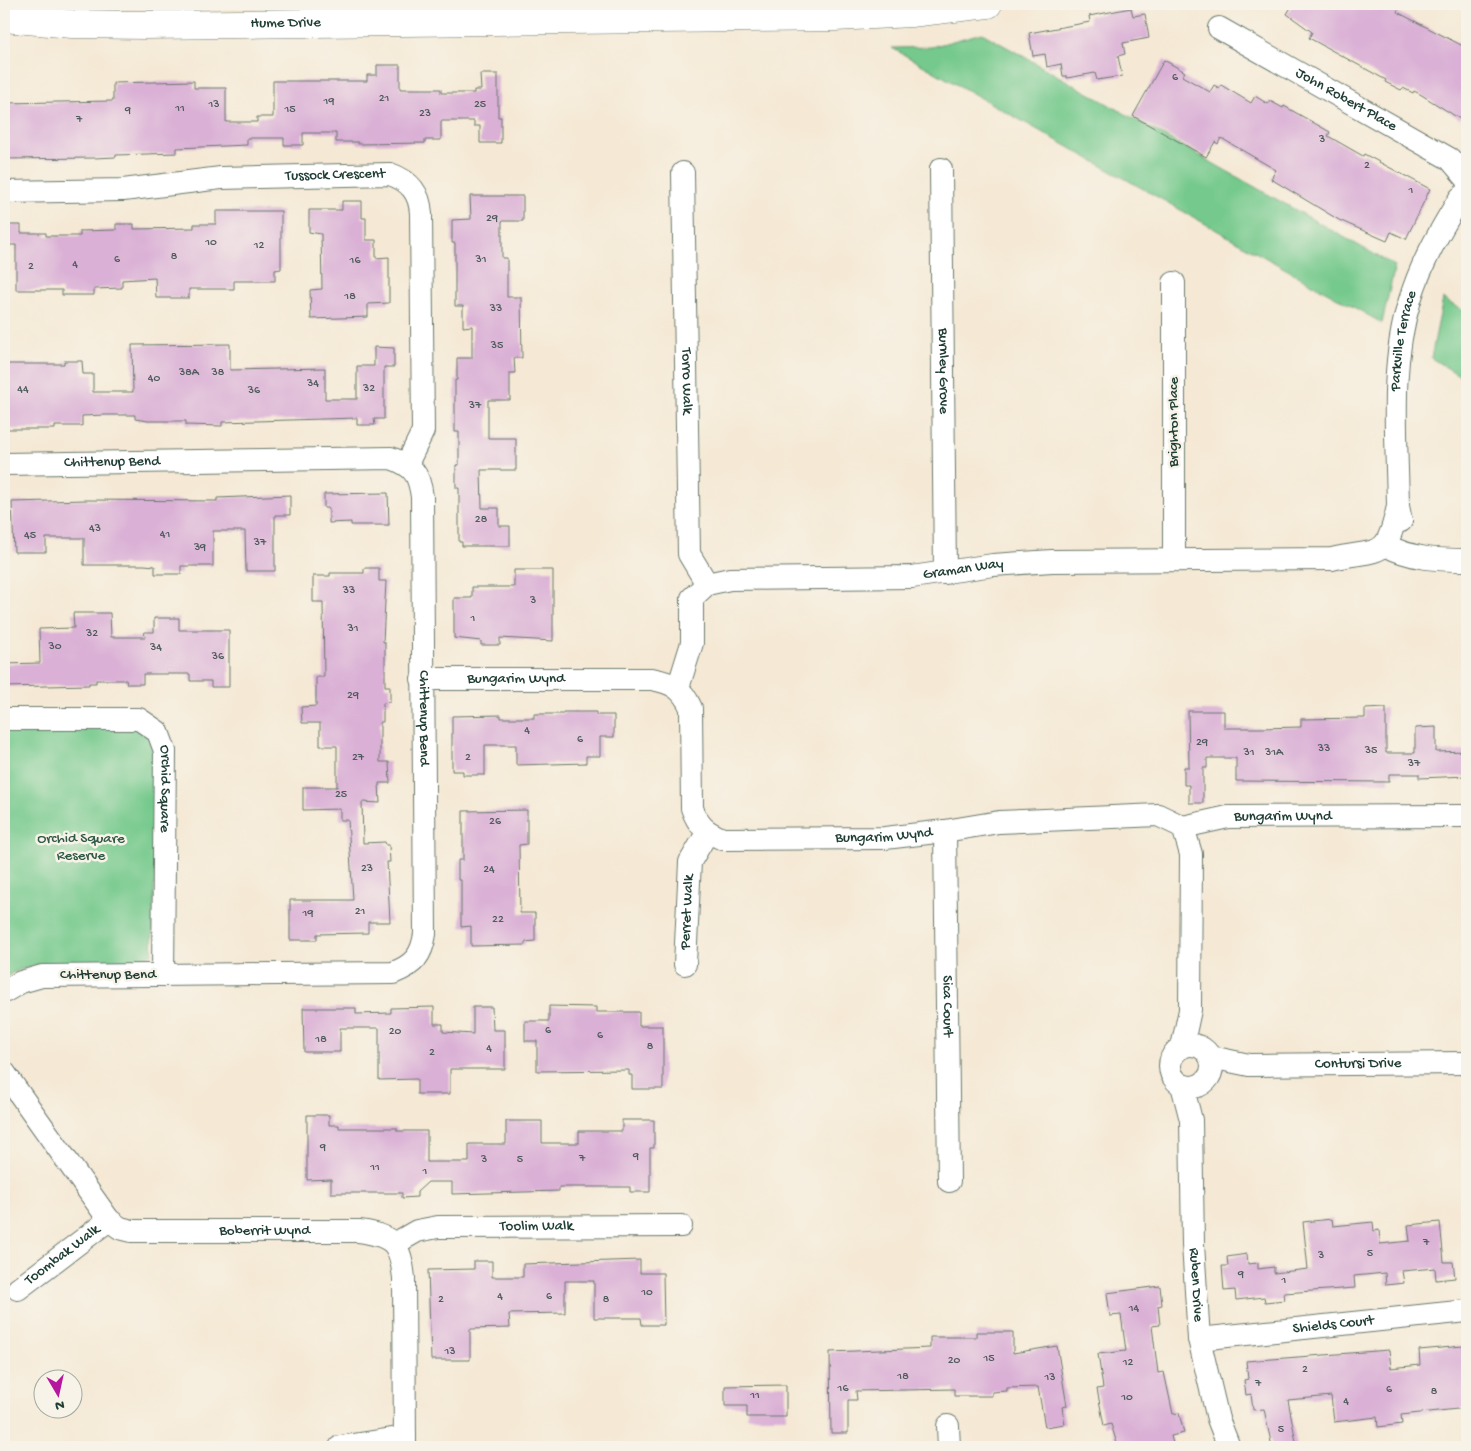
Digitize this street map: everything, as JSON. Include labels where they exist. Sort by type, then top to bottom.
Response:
[{"type":"street","name":"Hume Drive","points":[[4,18],[72,24],[145,26],[835,16],[919,12],[988,4]]},
{"type":"street","name":"John Robert Place","points":[[1219,28],[1450,159],[1467,179]]},
{"type":"street","name":"Burnley Grove","points":[[941,169],[945,573]]},
{"type":"street","name":"Torro Walk","points":[[683,173],[689,554],[707,584]]},
{"type":"street","name":"Tussock Crescent","points":[[4,192],[123,190],[248,177],[390,174],[400,178],[417,193],[421,214],[423,431],[407,464]]},
{"type":"street","name":"Parkville Terrace","points":[[1392,549],[1391,537],[1398,506],[1397,402],[1404,325],[1409,302],[1428,252],[1460,198],[1467,192]]},
{"type":"street","name":"Brighton Place","points":[[1174,283],[1174,560]]},
{"type":"street","name":"Chittenup Bend","points":[[4,464],[391,458],[407,464],[416,474],[422,497],[425,934],[423,949],[415,961],[406,968],[393,973],[42,976],[20,982],[4,992]]},
{"type":"street","name":"Graman Way","points":[[707,584],[730,579],[912,577],[1023,562],[1332,559],[1392,549]]},
{"type":"street","points":[[1392,549],[1423,559],[1467,560]]},
{"type":"street","points":[[707,584],[692,598],[692,643],[678,688],[685,694],[691,708],[692,808],[697,822],[707,833]]},
{"type":"street","name":"Bungarim Wynd","points":[[422,679],[652,679],[678,688]]},
{"type":"street","name":"Orchid Square","points":[[4,719],[139,719],[158,732],[165,751],[162,975]]},
{"type":"street","name":"Bungarim Wynd","points":[[707,833],[723,839],[885,838],[998,822],[1158,815],[1183,827],[1228,817],[1467,816]]},
{"type":"street","name":"Ruben Drive","points":[[1183,827],[1191,854],[1190,1010],[1197,1066],[1191,1120],[1193,1244],[1199,1339],[1218,1419],[1229,1447]]},
{"type":"street","name":"Sica Court","points":[[945,831],[950,1181]]},
{"type":"street","name":"Perret Walk","points":[[685,964],[690,862],[707,833]]},
{"type":"street","name":"Contursi Drive","points":[[1197,1066],[1467,1063]]},
{"type":"street","name":"Boberrit Wynd","points":[[4,1072],[109,1220],[120,1228],[132,1231],[359,1231],[382,1234],[396,1244]]},
{"type":"street","name":"Toombak Walk","points":[[18,1289],[109,1220]]},
{"type":"street","name":"Toolim Walk","points":[[396,1244],[417,1231],[438,1228],[681,1226]]},
{"type":"street","points":[[340,1447],[405,1442],[404,1278],[402,1260],[396,1244]]},
{"type":"street","name":"Shields Court","points":[[1199,1339],[1467,1311]]},
{"type":"green space","points":[[982,33],[1395,266],[1382,323],[892,48],[931,47]]},
{"type":"green space","points":[[1443,299],[1467,313],[1467,380],[1431,358]]},
{"type":"green space","name":"Orchid Square Reserve","points":[[4,726],[136,726],[153,738],[159,758],[152,954],[134,962],[117,964],[51,963],[19,970],[4,978]]},
{"type":"building","points":[[1293,4],[1401,4],[1397,12],[1467,48],[1467,108],[1460,119],[1420,94],[1403,88],[1401,90],[1385,82],[1386,80],[1309,38],[1312,32],[1287,14]]},
{"type":"building","points":[[1131,8],[1133,16],[1145,14],[1149,38],[1123,43],[1125,54],[1118,56],[1122,76],[1097,80],[1095,73],[1067,78],[1067,76],[1063,76],[1061,64],[1047,67],[1045,54],[1033,56],[1029,33],[1090,22],[1089,16]]},
{"type":"building","points":[[1164,60],[1185,72],[1182,76],[1210,92],[1214,85],[1219,88],[1221,85],[1251,103],[1255,96],[1268,104],[1270,101],[1283,108],[1284,106],[1330,132],[1328,136],[1363,156],[1364,154],[1430,189],[1406,239],[1391,232],[1387,241],[1339,220],[1271,179],[1276,170],[1221,138],[1218,144],[1215,142],[1206,157],[1133,116]]},
{"type":"building","points":[[377,65],[400,65],[400,89],[441,89],[441,93],[474,93],[474,90],[481,90],[480,74],[498,74],[498,117],[501,117],[501,143],[480,143],[480,126],[474,126],[474,121],[441,121],[441,140],[425,140],[425,143],[358,144],[358,142],[336,142],[336,133],[303,133],[303,145],[284,145],[284,138],[247,138],[247,145],[177,148],[177,153],[116,155],[116,157],[94,158],[4,159],[4,103],[113,101],[113,83],[194,81],[194,88],[226,88],[226,122],[257,122],[257,117],[273,117],[273,81],[367,81],[367,75],[377,75]]},
{"type":"building","points":[[470,196],[523,196],[523,221],[502,221],[502,258],[507,258],[507,297],[521,297],[522,358],[514,358],[515,373],[510,373],[510,400],[488,400],[488,438],[516,438],[516,470],[481,470],[482,508],[499,508],[499,526],[510,526],[510,546],[462,546],[462,542],[459,542],[459,488],[456,488],[456,465],[459,465],[459,432],[455,432],[455,380],[457,380],[457,358],[472,358],[472,326],[463,327],[463,306],[455,306],[455,243],[452,243],[452,220],[471,219]]},
{"type":"building","points":[[342,201],[362,201],[362,218],[366,218],[366,240],[376,240],[376,258],[389,257],[389,303],[368,304],[368,317],[311,319],[310,290],[322,289],[321,234],[309,232],[309,210],[342,210]]},
{"type":"building","points":[[216,211],[281,211],[281,269],[275,270],[275,281],[234,281],[234,289],[189,289],[189,298],[156,298],[155,278],[122,280],[122,288],[94,289],[94,295],[62,295],[62,290],[16,290],[16,245],[4,245],[4,225],[21,225],[21,233],[46,233],[46,236],[80,236],[80,231],[116,230],[116,224],[134,224],[134,229],[194,228],[194,224],[216,224]]},
{"type":"building","points":[[230,344],[230,370],[325,368],[325,399],[357,399],[357,366],[374,366],[374,347],[394,348],[394,367],[384,367],[384,419],[374,419],[375,425],[357,425],[357,418],[222,422],[222,426],[186,425],[186,421],[148,421],[135,419],[135,415],[105,415],[82,416],[82,426],[55,426],[55,429],[7,429],[6,364],[64,364],[64,361],[82,361],[83,374],[93,374],[93,392],[133,392],[132,345]]},
{"type":"building","points":[[388,493],[389,525],[351,525],[351,522],[329,523],[329,508],[324,508],[324,494]]},
{"type":"building","points":[[290,495],[290,515],[275,515],[275,571],[246,571],[245,531],[213,531],[213,566],[181,566],[181,574],[155,574],[155,566],[84,565],[84,538],[46,538],[46,552],[14,552],[12,502],[86,500],[217,501],[217,498]]},
{"type":"building","points":[[364,568],[379,568],[379,581],[386,581],[383,642],[385,642],[385,686],[390,686],[390,702],[383,703],[383,722],[380,722],[380,762],[389,762],[390,783],[379,783],[380,803],[362,802],[363,843],[385,842],[386,845],[389,845],[390,862],[387,862],[390,922],[368,922],[368,933],[317,934],[317,940],[290,940],[290,900],[353,900],[348,820],[340,820],[340,809],[303,810],[303,787],[337,787],[337,746],[320,746],[320,723],[302,723],[301,707],[316,706],[316,677],[324,677],[323,602],[313,602],[313,576],[330,576],[330,573],[364,573]]},
{"type":"building","points":[[514,570],[553,570],[553,641],[500,638],[500,645],[481,645],[481,641],[454,638],[454,598],[472,598],[472,587],[514,587]]},
{"type":"building","points":[[73,613],[110,613],[111,637],[145,637],[144,632],[154,632],[154,618],[179,618],[179,630],[229,630],[229,687],[211,687],[211,681],[190,681],[190,674],[143,674],[143,684],[127,684],[126,680],[96,680],[96,683],[89,683],[89,685],[4,687],[4,664],[40,663],[39,629],[74,628]]},
{"type":"building","points":[[1386,708],[1386,753],[1415,753],[1415,728],[1436,727],[1436,752],[1467,751],[1467,776],[1419,778],[1419,774],[1389,774],[1389,782],[1236,781],[1236,758],[1207,758],[1207,768],[1203,768],[1203,803],[1189,803],[1189,785],[1184,785],[1184,767],[1189,767],[1188,711],[1224,711],[1224,728],[1261,728],[1301,727],[1301,719],[1365,718],[1365,709]]},
{"type":"building","points":[[563,712],[596,712],[596,715],[614,715],[614,737],[600,737],[600,756],[586,756],[586,763],[516,765],[516,745],[485,745],[485,775],[463,775],[463,771],[452,771],[452,716],[501,715],[501,718],[534,718],[534,714],[563,714]]},
{"type":"building","points":[[527,810],[527,844],[519,845],[520,913],[535,913],[535,941],[525,942],[525,945],[471,946],[471,926],[461,927],[461,880],[458,880],[458,860],[463,860],[463,811]]},
{"type":"building","points":[[549,1006],[596,1007],[596,1012],[639,1012],[639,1026],[663,1026],[663,1089],[632,1089],[632,1075],[629,1075],[629,1070],[537,1071],[537,1041],[525,1041],[525,1021],[549,1021]]},
{"type":"building","points":[[434,1007],[434,1024],[443,1024],[443,1032],[473,1034],[473,1007],[492,1007],[493,1030],[505,1030],[505,1069],[450,1069],[450,1094],[417,1094],[417,1079],[379,1080],[379,1028],[340,1028],[340,1052],[304,1052],[303,1008],[356,1008],[356,1014],[391,1013],[391,1008]]},
{"type":"building","points":[[307,1115],[329,1115],[329,1125],[339,1125],[339,1128],[397,1128],[397,1131],[427,1131],[427,1162],[469,1162],[469,1144],[506,1144],[506,1121],[542,1121],[542,1143],[579,1143],[579,1131],[622,1131],[622,1120],[654,1120],[654,1148],[650,1148],[650,1192],[630,1192],[630,1187],[559,1187],[559,1191],[452,1194],[452,1182],[428,1182],[417,1192],[417,1197],[402,1198],[402,1193],[331,1193],[331,1179],[307,1180]]},
{"type":"building","points":[[1332,1219],[1333,1226],[1373,1222],[1374,1231],[1379,1230],[1380,1244],[1410,1241],[1408,1225],[1440,1222],[1444,1262],[1453,1262],[1455,1278],[1436,1280],[1435,1268],[1402,1271],[1404,1283],[1386,1285],[1385,1273],[1354,1276],[1355,1288],[1284,1293],[1285,1300],[1265,1302],[1264,1297],[1236,1300],[1235,1290],[1224,1291],[1222,1266],[1228,1266],[1227,1257],[1247,1254],[1248,1264],[1258,1263],[1258,1269],[1274,1267],[1274,1273],[1308,1269],[1303,1222]]},
{"type":"building","points":[[640,1260],[640,1273],[663,1273],[664,1325],[642,1325],[641,1318],[594,1318],[594,1281],[565,1281],[565,1313],[509,1314],[510,1328],[470,1329],[470,1360],[431,1360],[428,1270],[474,1269],[474,1261],[492,1261],[492,1277],[523,1277],[523,1264]]},
{"type":"building","points":[[1160,1286],[1162,1305],[1158,1306],[1160,1325],[1152,1326],[1158,1373],[1164,1372],[1173,1414],[1179,1413],[1184,1433],[1171,1436],[1174,1447],[1118,1447],[1111,1424],[1104,1426],[1097,1389],[1103,1388],[1098,1354],[1126,1351],[1121,1315],[1110,1316],[1107,1293]]},
{"type":"building","points":[[976,1332],[1013,1332],[1013,1353],[1057,1346],[1067,1406],[1062,1407],[1065,1424],[1045,1427],[1038,1387],[1007,1388],[1007,1391],[992,1392],[992,1396],[954,1396],[954,1389],[856,1391],[857,1400],[848,1400],[848,1433],[831,1433],[830,1352],[930,1348],[930,1337],[976,1337]]},
{"type":"building","points":[[1463,1346],[1467,1408],[1401,1415],[1402,1424],[1378,1427],[1377,1417],[1334,1422],[1331,1396],[1288,1400],[1297,1447],[1272,1447],[1264,1409],[1253,1410],[1251,1394],[1246,1395],[1244,1380],[1248,1379],[1246,1361],[1389,1350],[1391,1368],[1420,1365],[1419,1350]]},
{"type":"building","points":[[786,1385],[786,1417],[747,1417],[747,1406],[725,1406],[725,1386]]}]
